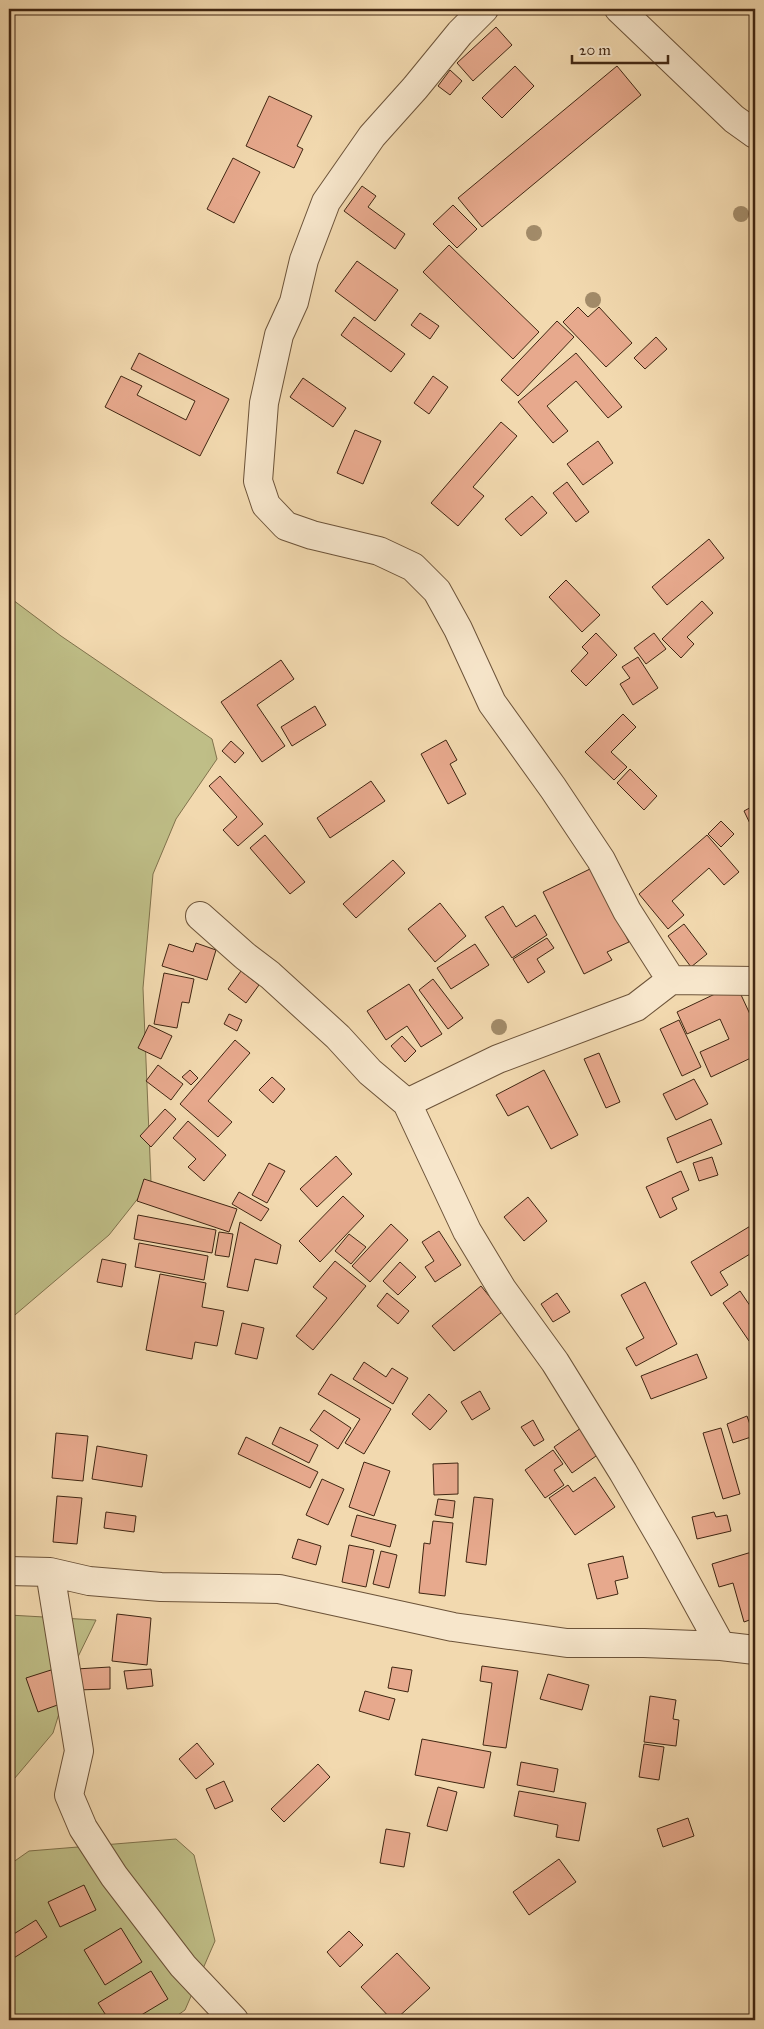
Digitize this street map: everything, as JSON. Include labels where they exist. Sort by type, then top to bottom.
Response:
[{"type":"street","points":[[484,9],[460,33],[415,88],[372,136],[326,202],[304,260],[294,302],[279,335],[264,403],[258,481],[266,505],[286,526],[312,535],[379,551],[413,567],[437,591],[458,629],[492,703],[553,788],[601,860],[627,911],[671,980]]},
{"type":"street","points":[[618,9],[734,119],[755,134]]},
{"type":"street","points":[[200,916],[245,956],[270,975],[338,1037],[370,1072],[407,1103],[467,1231],[502,1289],[555,1362],[623,1472],[721,1646]]},
{"type":"street","points":[[407,1103],[498,1059],[636,1007],[671,980],[755,980]]},
{"type":"street","points":[[9,1571],[50,1572],[89,1582],[152,1586],[278,1589],[453,1626],[567,1643],[721,1646],[755,1650]]},
{"type":"street","points":[[50,1572],[79,1750],[69,1794],[83,1828],[120,1883],[183,1966],[234,2020]]},
{"type":"shaded area","points":[[9,597],[61,636],[212,739],[217,759],[176,819],[153,874],[143,988],[151,1182],[109,1235],[9,1320]]},
{"type":"shaded area","points":[[9,1615],[96,1620],[74,1665],[53,1733],[9,1785]]},
{"type":"shaded area","points":[[176,1839],[194,1855],[215,1941],[185,2010],[171,2020],[9,2020],[9,1865],[29,1851]]},
{"type":"building","points":[[496,27],[512,45],[473,81],[457,63]]},
{"type":"building","points":[[515,66],[534,86],[502,118],[482,98]]},
{"type":"building","points":[[617,66],[641,95],[482,227],[458,198]]},
{"type":"building","points":[[450,70],[462,81],[450,95],[438,86]]},
{"type":"building","points":[[269,96],[312,116],[297,146],[303,149],[294,168],[246,146]]},
{"type":"building","points":[[233,158],[260,172],[234,223],[207,209]]},
{"type":"building","points":[[362,186],[376,196],[368,207],[405,234],[395,249],[344,211]]},
{"type":"building","points":[[453,205],[477,229],[457,248],[433,224]]},
{"type":"building","points":[[449,245],[539,332],[513,359],[423,272]]},
{"type":"building","points":[[357,261],[398,290],[375,321],[335,291]]},
{"type":"building","points":[[578,307],[588,317],[599,307],[632,343],[606,367],[563,322]]},
{"type":"building","points":[[420,313],[439,326],[430,339],[411,325]]},
{"type":"building","points":[[354,317],[405,354],[391,372],[341,335]]},
{"type":"building","points":[[557,321],[574,337],[518,396],[501,380]]},
{"type":"building","points":[[656,337],[667,349],[645,369],[634,358]]},
{"type":"building","points":[[139,353],[229,399],[200,456],[105,407],[121,376],[142,386],[137,395],[186,420],[195,401],[131,369]]},
{"type":"building","points":[[576,353],[622,407],[608,418],[576,381],[547,406],[568,431],[553,443],[518,402]]},
{"type":"building","points":[[433,376],[448,387],[429,414],[414,403]]},
{"type":"building","points":[[303,378],[346,408],[333,427],[290,397]]},
{"type":"building","points":[[501,422],[517,436],[473,487],[484,496],[458,526],[431,503]]},
{"type":"building","points":[[355,430],[381,441],[363,484],[337,473]]},
{"type":"building","points":[[598,441],[613,463],[583,485],[567,464]]},
{"type":"building","points":[[567,482],[589,512],[576,522],[553,493]]},
{"type":"building","points":[[532,496],[547,513],[521,536],[505,519]]},
{"type":"building","points":[[709,539],[724,558],[667,605],[652,587]]},
{"type":"building","points":[[566,580],[600,615],[582,632],[549,597]]},
{"type":"building","points":[[702,601],[713,613],[687,637],[694,644],[681,658],[662,639]]},
{"type":"building","points":[[596,633],[617,655],[586,686],[571,671],[588,653],[582,647]]},
{"type":"building","points":[[654,633],[666,649],[646,664],[634,648]]},
{"type":"building","points":[[638,657],[658,688],[633,705],[620,684],[630,678],[622,667]]},
{"type":"building","points":[[281,660],[294,679],[257,705],[285,746],[262,762],[221,702]]},
{"type":"building","points":[[315,706],[326,725],[292,746],[281,727]]},
{"type":"building","points":[[623,714],[636,727],[611,752],[627,767],[614,780],[585,752]]},
{"type":"building","points":[[446,740],[457,760],[450,764],[466,794],[448,804],[421,754]]},
{"type":"building","points":[[231,741],[244,753],[235,763],[222,751]]},
{"type":"building","points":[[630,769],[657,796],[644,810],[617,783]]},
{"type":"building","points":[[220,776],[263,824],[238,846],[223,830],[237,817],[209,786]]},
{"type":"building","points":[[371,781],[385,801],[330,838],[317,818]]},
{"type":"building","points":[[755,805],[755,834],[744,811]]},
{"type":"building","points":[[721,821],[734,834],[721,847],[708,834]]},
{"type":"building","points":[[265,835],[305,882],[290,894],[250,848]]},
{"type":"building","points":[[707,835],[739,872],[724,885],[709,868],[672,901],[684,915],[668,929],[639,894]]},
{"type":"building","points":[[393,860],[405,873],[356,918],[343,904]]},
{"type":"building","points":[[592,868],[629,942],[607,952],[612,960],[584,974],[543,892]]},
{"type":"building","points":[[440,903],[466,936],[435,962],[408,929]]},
{"type":"building","points":[[503,906],[516,927],[535,915],[547,935],[512,958],[485,917]]},
{"type":"building","points":[[684,924],[707,954],[691,967],[668,936]]},
{"type":"building","points":[[547,938],[554,948],[537,959],[545,972],[528,983],[513,959]]},
{"type":"building","points":[[196,943],[216,950],[207,980],[162,966],[169,944],[193,952]]},
{"type":"building","points":[[475,944],[489,965],[451,989],[437,968]]},
{"type":"building","points":[[241,971],[259,985],[246,1003],[228,989]]},
{"type":"building","points":[[164,973],[194,979],[189,1003],[182,1002],[177,1028],[154,1024]]},
{"type":"building","points":[[433,979],[463,1018],[448,1029],[419,990]]},
{"type":"building","points":[[409,984],[442,1034],[421,1047],[407,1026],[386,1040],[367,1011]]},
{"type":"building","points":[[736,984],[755,1025],[755,1056],[711,1077],[700,1052],[729,1039],[720,1019],[687,1034],[677,1012]]},
{"type":"building","points":[[229,1014],[242,1020],[237,1031],[224,1024]]},
{"type":"building","points":[[679,1020],[701,1067],[682,1076],[660,1029]]},
{"type":"building","points":[[149,1025],[172,1036],[161,1059],[138,1048]]},
{"type":"building","points":[[402,1036],[416,1051],[405,1062],[391,1046]]},
{"type":"building","points":[[235,1040],[250,1053],[208,1101],[232,1122],[218,1137],[180,1104]]},
{"type":"building","points":[[599,1053],[620,1102],[606,1108],[584,1059]]},
{"type":"building","points":[[158,1065],[183,1084],[171,1100],[146,1081]]},
{"type":"building","points":[[190,1070],[198,1078],[191,1085],[182,1077]]},
{"type":"building","points":[[544,1070],[578,1135],[551,1149],[528,1106],[508,1116],[496,1095]]},
{"type":"building","points":[[272,1077],[285,1089],[273,1103],[259,1090]]},
{"type":"building","points":[[694,1079],[708,1104],[676,1120],[663,1094]]},
{"type":"building","points":[[165,1109],[176,1119],[151,1147],[140,1136]]},
{"type":"building","points":[[711,1119],[722,1144],[677,1163],[667,1138]]},
{"type":"building","points":[[188,1121],[226,1155],[204,1181],[188,1167],[196,1159],[173,1138]]},
{"type":"building","points":[[336,1156],[352,1174],[317,1207],[300,1189]]},
{"type":"building","points":[[712,1157],[718,1175],[699,1181],[693,1163]]},
{"type":"building","points":[[269,1163],[285,1171],[267,1203],[252,1195]]},
{"type":"building","points":[[681,1171],[689,1190],[672,1198],[677,1209],[660,1218],[646,1187]]},
{"type":"building","points":[[144,1179],[237,1209],[229,1232],[137,1201]]},
{"type":"building","points":[[239,1192],[269,1209],[261,1221],[232,1204]]},
{"type":"building","points":[[343,1196],[364,1216],[320,1262],[299,1241]]},
{"type":"building","points":[[528,1197],[547,1221],[524,1241],[504,1217]]},
{"type":"building","points":[[138,1215],[216,1230],[212,1253],[134,1239]]},
{"type":"building","points":[[240,1222],[281,1245],[277,1264],[255,1259],[248,1291],[227,1287]]},
{"type":"building","points":[[391,1224],[408,1240],[370,1282],[352,1266]]},
{"type":"building","points":[[752,1225],[755,1231],[755,1251],[720,1272],[728,1285],[711,1296],[691,1262]]},
{"type":"building","points":[[439,1231],[461,1265],[435,1282],[425,1267],[434,1261],[422,1242]]},
{"type":"building","points":[[219,1232],[233,1234],[229,1257],[215,1255]]},
{"type":"building","points":[[349,1234],[366,1247],[351,1264],[335,1251]]},
{"type":"building","points":[[139,1243],[208,1256],[204,1280],[135,1267]]},
{"type":"building","points":[[102,1259],[126,1264],[122,1287],[97,1282]]},
{"type":"building","points":[[335,1261],[366,1286],[313,1350],[296,1336],[327,1298],[313,1287]]},
{"type":"building","points":[[400,1262],[416,1277],[398,1295],[383,1281]]},
{"type":"building","points":[[160,1274],[206,1283],[202,1307],[224,1311],[217,1346],[195,1342],[192,1359],[146,1350]]},
{"type":"building","points":[[645,1282],[677,1344],[636,1366],[626,1348],[644,1338],[621,1295]]},
{"type":"building","points":[[481,1286],[502,1312],[454,1351],[432,1326]]},
{"type":"building","points":[[740,1291],[755,1313],[755,1337],[749,1341],[723,1303]]},
{"type":"building","points":[[387,1293],[409,1311],[398,1324],[377,1306]]},
{"type":"building","points":[[557,1293],[570,1312],[553,1322],[541,1304]]},
{"type":"building","points":[[242,1323],[264,1328],[257,1359],[235,1354]]},
{"type":"building","points":[[697,1354],[707,1378],[651,1399],[641,1376]]},
{"type":"building","points":[[364,1362],[386,1377],[392,1368],[408,1378],[393,1404],[353,1379]]},
{"type":"building","points":[[331,1374],[391,1409],[364,1454],[345,1443],[360,1419],[318,1394]]},
{"type":"building","points":[[480,1391],[490,1409],[472,1420],[461,1402]]},
{"type":"building","points":[[429,1394],[447,1411],[430,1430],[412,1414]]},
{"type":"building","points":[[324,1410],[351,1428],[338,1449],[310,1430]]},
{"type":"building","points":[[747,1416],[754,1436],[733,1443],[727,1424]]},
{"type":"building","points":[[533,1420],[544,1440],[534,1446],[521,1427]]},
{"type":"building","points":[[588,1423],[606,1449],[572,1473],[554,1447]]},
{"type":"building","points":[[280,1427],[318,1445],[309,1463],[272,1444]]},
{"type":"building","points":[[721,1428],[740,1494],[723,1499],[703,1433]]},
{"type":"building","points":[[56,1433],[88,1436],[83,1481],[52,1478]]},
{"type":"building","points":[[246,1437],[318,1472],[310,1488],[238,1454]]},
{"type":"building","points":[[97,1446],[147,1455],[142,1487],[92,1479]]},
{"type":"building","points":[[553,1450],[563,1464],[554,1470],[564,1485],[545,1498],[525,1470]]},
{"type":"building","points":[[364,1462],[390,1471],[374,1516],[349,1507]]},
{"type":"building","points":[[458,1463],[458,1494],[434,1495],[433,1464]]},
{"type":"building","points":[[595,1477],[615,1507],[575,1535],[549,1498],[568,1485],[573,1492]]},
{"type":"building","points":[[322,1479],[344,1489],[328,1525],[306,1515]]},
{"type":"building","points":[[57,1496],[82,1498],[77,1544],[53,1542]]},
{"type":"building","points":[[474,1497],[493,1499],[486,1565],[466,1562]]},
{"type":"building","points":[[438,1499],[455,1501],[453,1518],[435,1515]]},
{"type":"building","points":[[106,1512],[136,1516],[134,1532],[104,1528]]},
{"type":"building","points":[[714,1512],[716,1517],[727,1515],[731,1531],[697,1539],[692,1517]]},
{"type":"building","points":[[357,1515],[396,1525],[390,1547],[351,1536]]},
{"type":"building","points":[[433,1521],[453,1523],[445,1596],[419,1593],[424,1543],[430,1544]]},
{"type":"building","points":[[298,1539],[321,1546],[316,1565],[292,1558]]},
{"type":"building","points":[[349,1545],[374,1550],[366,1587],[342,1582]]},
{"type":"building","points":[[381,1551],[397,1555],[389,1588],[373,1584]]},
{"type":"building","points":[[755,1551],[755,1618],[744,1622],[733,1583],[719,1587],[712,1564]]},
{"type":"building","points":[[623,1556],[628,1578],[615,1581],[618,1594],[597,1599],[588,1564]]},
{"type":"building","points":[[117,1614],[151,1618],[147,1665],[112,1661]]},
{"type":"building","points":[[482,1666],[518,1671],[506,1748],[483,1745],[492,1683],[480,1681]]},
{"type":"building","points":[[110,1667],[110,1689],[76,1690],[76,1669]]},
{"type":"building","points":[[392,1667],[412,1670],[408,1692],[388,1688]]},
{"type":"building","points":[[151,1669],[153,1686],[127,1689],[124,1671]]},
{"type":"building","points":[[51,1670],[63,1703],[38,1712],[26,1678]]},
{"type":"building","points":[[548,1674],[589,1685],[582,1710],[540,1699]]},
{"type":"building","points":[[365,1691],[395,1699],[389,1720],[359,1711]]},
{"type":"building","points":[[650,1696],[676,1700],[673,1719],[679,1720],[676,1746],[644,1742]]},
{"type":"building","points":[[422,1739],[491,1752],[484,1788],[415,1775]]},
{"type":"building","points":[[197,1743],[214,1764],[196,1779],[179,1759]]},
{"type":"building","points":[[644,1744],[664,1747],[659,1780],[639,1777]]},
{"type":"building","points":[[521,1762],[558,1769],[554,1792],[517,1785]]},
{"type":"building","points":[[318,1764],[330,1777],[284,1822],[271,1809]]},
{"type":"building","points":[[224,1781],[233,1801],[215,1809],[206,1789]]},
{"type":"building","points":[[438,1787],[457,1792],[447,1831],[427,1826]]},
{"type":"building","points":[[519,1791],[586,1803],[579,1841],[556,1837],[558,1825],[514,1816]]},
{"type":"building","points":[[688,1818],[694,1836],[663,1847],[657,1829]]},
{"type":"building","points":[[386,1829],[410,1833],[404,1867],[380,1863]]},
{"type":"building","points":[[559,1859],[576,1882],[529,1915],[513,1892]]},
{"type":"building","points":[[84,1885],[96,1910],[60,1927],[48,1902]]},
{"type":"building","points":[[36,1920],[47,1937],[9,1961],[9,1937]]},
{"type":"building","points":[[121,1928],[142,1962],[105,1985],[84,1950]]},
{"type":"building","points":[[349,1931],[363,1945],[340,1967],[327,1952]]},
{"type":"building","points":[[397,1953],[430,1988],[395,2020],[392,2020],[361,1987]]},
{"type":"building","points":[[151,1971],[168,1999],[133,2020],[109,2020],[98,2003]]}]
